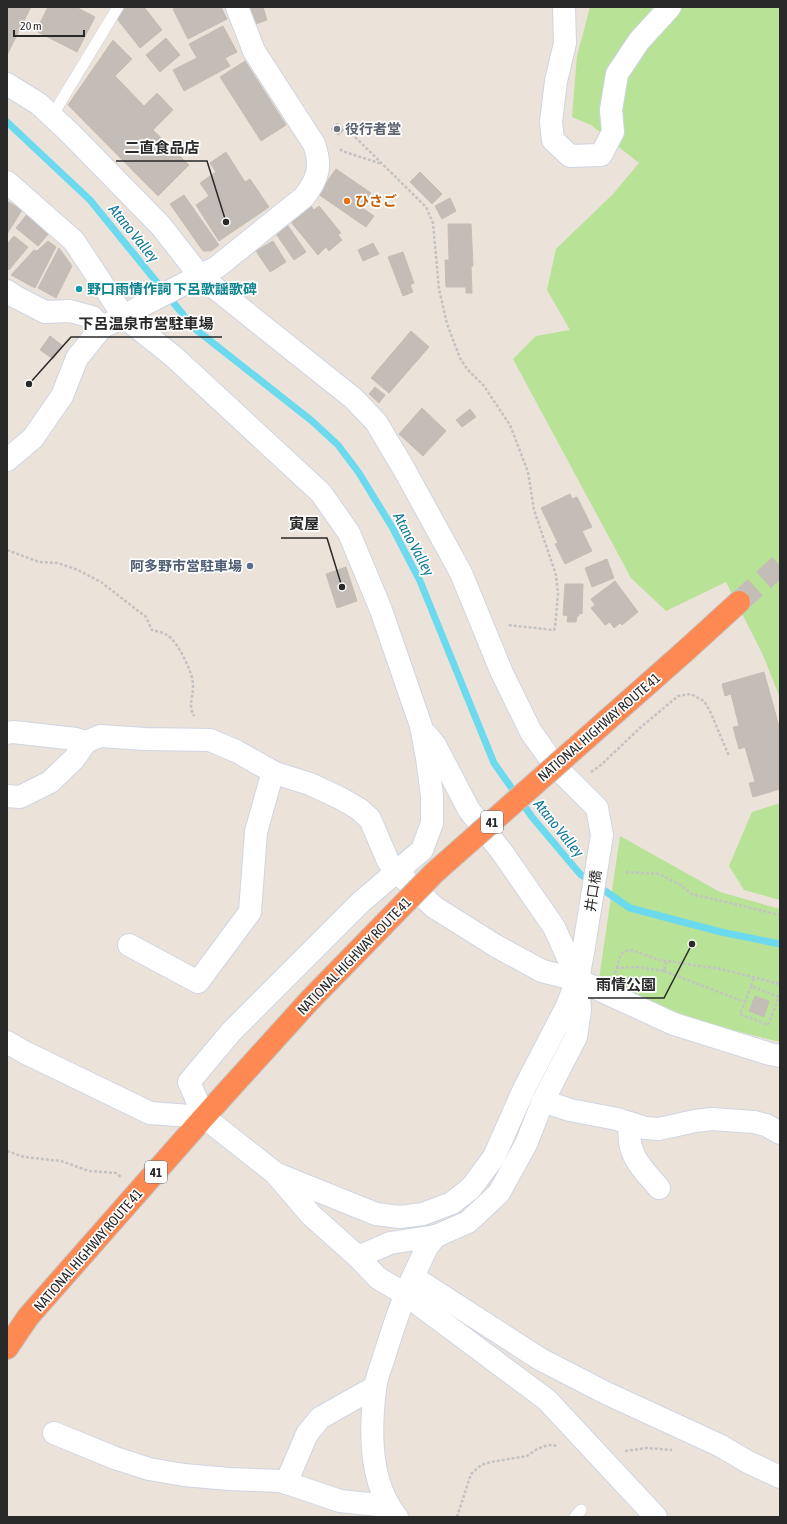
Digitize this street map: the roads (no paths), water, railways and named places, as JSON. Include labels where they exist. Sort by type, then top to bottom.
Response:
[{"type":"highway","name":"NATIONAL HIGHWAY ROUTE 41","points":[[7,1348],[28,1317],[204,1117],[310,1000],[434,873],[683,654],[739,602]]},
{"type":"street","points":[[7,460],[33,438],[62,396],[77,358],[102,326],[132,312],[217,267],[304,197],[312,186],[319,168],[318,155],[314,144],[254,51],[237,7]]},
{"type":"street","points":[[564,7],[565,43],[556,81],[551,122],[553,140],[570,156],[601,155],[614,132],[611,110],[617,74],[639,41],[670,7]]},
{"type":"street","name":"井口橋","points":[[7,84],[39,104],[161,226],[193,279],[353,398],[376,422],[404,469],[461,573],[502,673],[531,732],[556,767],[597,808],[602,835],[578,980]]},
{"type":"street","points":[[7,182],[74,241],[132,312],[173,356],[321,494],[352,540],[381,610],[421,726],[432,796],[432,823],[422,850],[360,902],[230,1032],[189,1082],[204,1117],[275,1173],[311,1215],[358,1257],[378,1278],[409,1285],[540,1359],[606,1393],[721,1446],[748,1462],[780,1477]]},
{"type":"street","points":[[7,291],[45,312],[70,310],[92,317],[102,326]]},
{"type":"street","points":[[358,1257],[390,1243],[436,1236],[468,1222],[499,1193],[526,1144],[543,1101],[576,1037],[580,1010],[578,980],[554,927],[502,852],[469,810],[435,745],[421,726]]},
{"type":"street","points":[[7,733],[13,732],[76,739],[86,742]]},
{"type":"street","points":[[7,796],[20,797],[50,782],[74,759],[86,742],[100,736],[144,739],[210,740],[236,751],[275,773],[310,784],[359,809],[370,819],[388,861],[397,872],[434,907],[496,946],[542,971],[578,980],[674,1024],[780,1056]]},
{"type":"street","points":[[130,945],[198,982],[250,912],[256,832],[270,782],[275,773]]},
{"type":"street","points":[[275,1173],[376,1214],[400,1217],[423,1214],[452,1203],[471,1188],[494,1157],[524,1089],[567,1006],[578,980]]},
{"type":"street","points":[[7,1042],[77,1079],[150,1113],[204,1117]]},
{"type":"street","points":[[543,1101],[570,1110],[617,1119],[645,1128],[659,1129],[706,1120],[754,1122],[766,1125],[780,1133]]},
{"type":"street","points":[[629,1123],[630,1143],[633,1153],[640,1165],[659,1188]]},
{"type":"street","points":[[393,1512],[376,1471],[372,1440],[375,1387],[409,1285],[427,1247],[436,1236]]},
{"type":"street","points":[[409,1285],[547,1400],[656,1517]]},
{"type":"street","points":[[286,1483],[307,1434],[320,1418],[375,1387]]},
{"type":"street","points":[[54,1433],[115,1458],[149,1468],[184,1475],[229,1479],[281,1481],[340,1501],[393,1512]]},
{"type":"lane","points":[[52,116],[118,7]]},
{"type":"waterway","name":"Atano Valley","points":[[7,122],[90,200],[194,328],[312,421],[338,445],[359,473],[392,527],[420,581],[494,763],[532,817],[580,874],[630,908],[721,932],[780,944]]},
{"type":"tunnel","points":[[739,602],[780,565]]},
{"type":"place","name":"役行者堂","points":[[337,129]]},
{"type":"place","name":"ひさご","points":[[347,201]]},
{"type":"place","name":"二直食品店","points":[[226,222]]},
{"type":"place","name":"野口雨情作詞 下呂歌謡歌碑","points":[[79,289]]},
{"type":"place","name":"下呂温泉市営駐車場","points":[[29,384]]},
{"type":"place","name":"阿多野市営駐車場","points":[[250,566]]},
{"type":"place","name":"寅屋","points":[[342,587]]},
{"type":"place","name":"雨情公園","points":[[692,944]]}]
